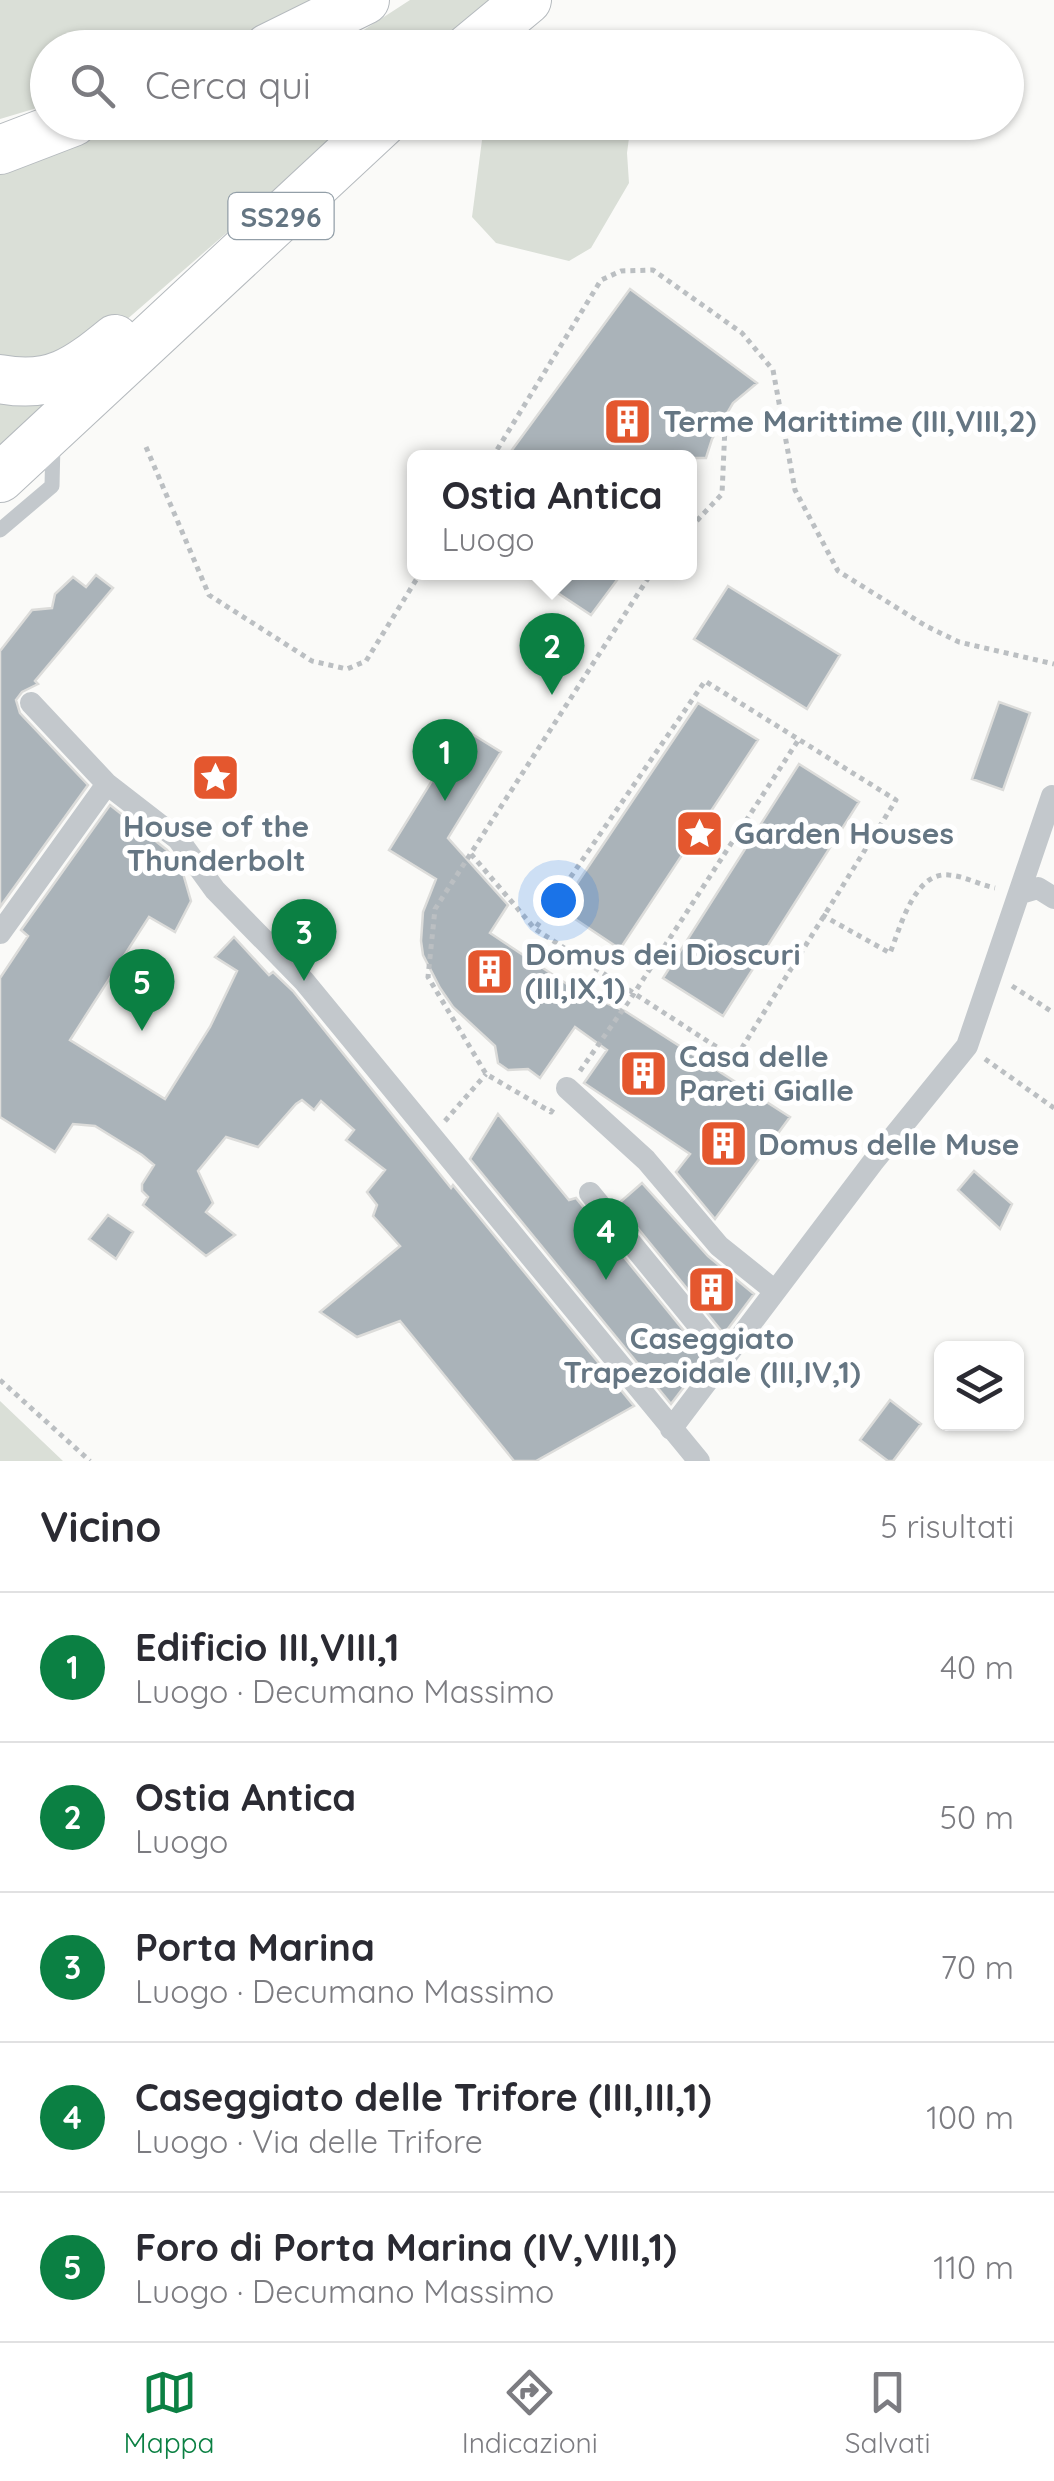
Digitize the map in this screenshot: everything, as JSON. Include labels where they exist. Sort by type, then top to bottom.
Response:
[{"type":"main road","points":[[304,30],[365,0]]},
{"type":"main road","points":[[490,30],[526,0]]},
{"type":"main road","name":"SS296","points":[[0,478],[364,140]]},
{"type":"main road","name":"SS296","points":[[0,378],[30,381],[68,374],[134,325],[159,314],[181,311]]},
{"type":"street","points":[[31,703],[106,784],[178,840],[215,890],[304,981],[698,1461]]},
{"type":"street","points":[[0,932],[106,784]]},
{"type":"street","points":[[672,1430],[883,1149],[967,1046],[1052,796]]},
{"type":"street","points":[[1021,893],[1038,888],[1054,898]]},
{"type":"street","points":[[567,1088],[646,1160],[719,1246],[776,1291]]},
{"type":"street","points":[[590,1193],[725,1358]]},
{"type":"lane","points":[[0,530],[52,486],[54,428]]},
{"type":"path","points":[[497,450],[601,280],[621,270],[653,270],[742,333],[773,370],[795,490],[838,571],[959,642],[1054,664]]},
{"type":"path","points":[[697,521],[722,494],[724,427]]},
{"type":"path","points":[[146,447],[209,595],[312,662],[346,669],[366,661],[416,580]]},
{"type":"path","points":[[647,580],[436,909],[428,977],[486,1074],[551,1112],[633,995],[799,739]]},
{"type":"path","points":[[471,854],[535,929],[736,1060],[896,800],[706,681],[535,929]]},
{"type":"path","points":[[822,915],[890,954],[915,896],[930,878],[947,874],[1021,893]]},
{"type":"path","points":[[993,973],[1054,1012]]},
{"type":"path","points":[[967,1046],[1054,1108]]},
{"type":"path","points":[[433,1135],[486,1074]]},
{"type":"path","points":[[0,1380],[90,1461]]},
{"type":"shaded area","points":[[0,0],[333,0],[269,30],[30,30],[30,110],[0,119]]},
{"type":"shaded area","points":[[410,0],[498,0],[462,30],[364,30]]},
{"type":"shaded area","points":[[87,140],[333,140],[79,361],[0,374],[0,171]]},
{"type":"shaded area","points":[[482,140],[629,140],[629,183],[591,248],[569,261],[496,243],[472,217]]},
{"type":"shaded area","points":[[69,392],[0,454],[0,394]]},
{"type":"shaded area","points":[[0,1401],[63,1461],[0,1461]]},
{"type":"building","name":"Terme Marittime (III,VIII,2)","points":[[630,289],[757,383],[733,403],[706,458],[697,458],[697,450],[512,450]]},
{"type":"building","points":[[96,575],[113,588],[35,681],[38,684],[16,700],[20,713],[88,785],[0,907],[0,651],[32,610],[52,608],[55,594],[73,577],[86,587]]},
{"type":"building","points":[[538,580],[617,580],[591,615]]},
{"type":"building","points":[[728,586],[840,655],[807,709],[694,639]]},
{"type":"building","points":[[999,702],[1030,713],[1003,790],[972,779]]},
{"type":"building","points":[[698,703],[758,740],[620,949],[560,909]]},
{"type":"building","points":[[464,729],[501,752],[448,838],[508,905],[490,933],[576,990],[625,1011],[790,1117],[715,1219],[676,1172],[690,1154],[584,1083],[607,1050],[575,1027],[540,1078],[528,1069],[508,1070],[498,1063],[495,1046],[453,1007],[423,955],[423,912],[436,879],[389,850]]},
{"type":"building","points":[[799,764],[859,802],[723,1016],[663,978]]},
{"type":"building","points":[[110,805],[167,850],[182,870],[191,901],[175,932],[149,917],[70,1040],[165,1099],[210,1027],[237,971],[215,957],[234,937],[269,975],[273,972],[293,991],[634,1406],[536,1461],[514,1461],[400,1321],[357,1337],[320,1312],[400,1246],[373,1216],[377,1205],[367,1192],[385,1170],[346,1140],[354,1130],[321,1101],[314,1110],[302,1100],[296,1104],[258,1147],[226,1137],[198,1171],[213,1203],[206,1212],[235,1235],[206,1256],[143,1205],[148,1197],[142,1184],[154,1165],[142,1155],[95,1126],[73,1124],[55,1152],[0,1117],[0,978],[28,936],[21,930]]},
{"type":"building","points":[[498,1114],[569,1200],[576,1198],[706,1358],[671,1404],[470,1159]]},
{"type":"building","points":[[974,1171],[1012,1204],[1000,1229],[958,1190]]},
{"type":"building","points":[[642,1183],[708,1256],[754,1294],[724,1334],[618,1204]]},
{"type":"building","points":[[108,1215],[133,1232],[116,1259],[89,1239]]},
{"type":"building","points":[[890,1400],[921,1424],[893,1461],[860,1440]]},
{"type":"place","name":"Terme Marittime (III,VIII,2)","points":[[628,421]]},
{"type":"place","name":"Ostia Antica","points":[[552,695]]},
{"type":"place","name":"House of the Thunderbolt","points":[[216,777]]},
{"type":"place","name":"Edificio III,VIII,1","points":[[445,801]]},
{"type":"place","name":"Garden Houses","points":[[699,833]]},
{"type":"place","name":"Domus dei Dioscuri (III,IX,1)","points":[[490,971]]},
{"type":"place","name":"Porta Marina","points":[[304,981]]},
{"type":"place","name":"Foro di Porta Marina (IV,VIII,1)","points":[[142,1031]]},
{"type":"place","name":"Casa delle Pareti Gialle","points":[[644,1073]]},
{"type":"place","name":"Domus delle Muse","points":[[723,1144]]},
{"type":"place","name":"Caseggiato delle Trifore (III,III,1)","points":[[606,1280]]},
{"type":"place","name":"Caseggiato Trapezoidale (III,IV,1)","points":[[712,1289]]}]
